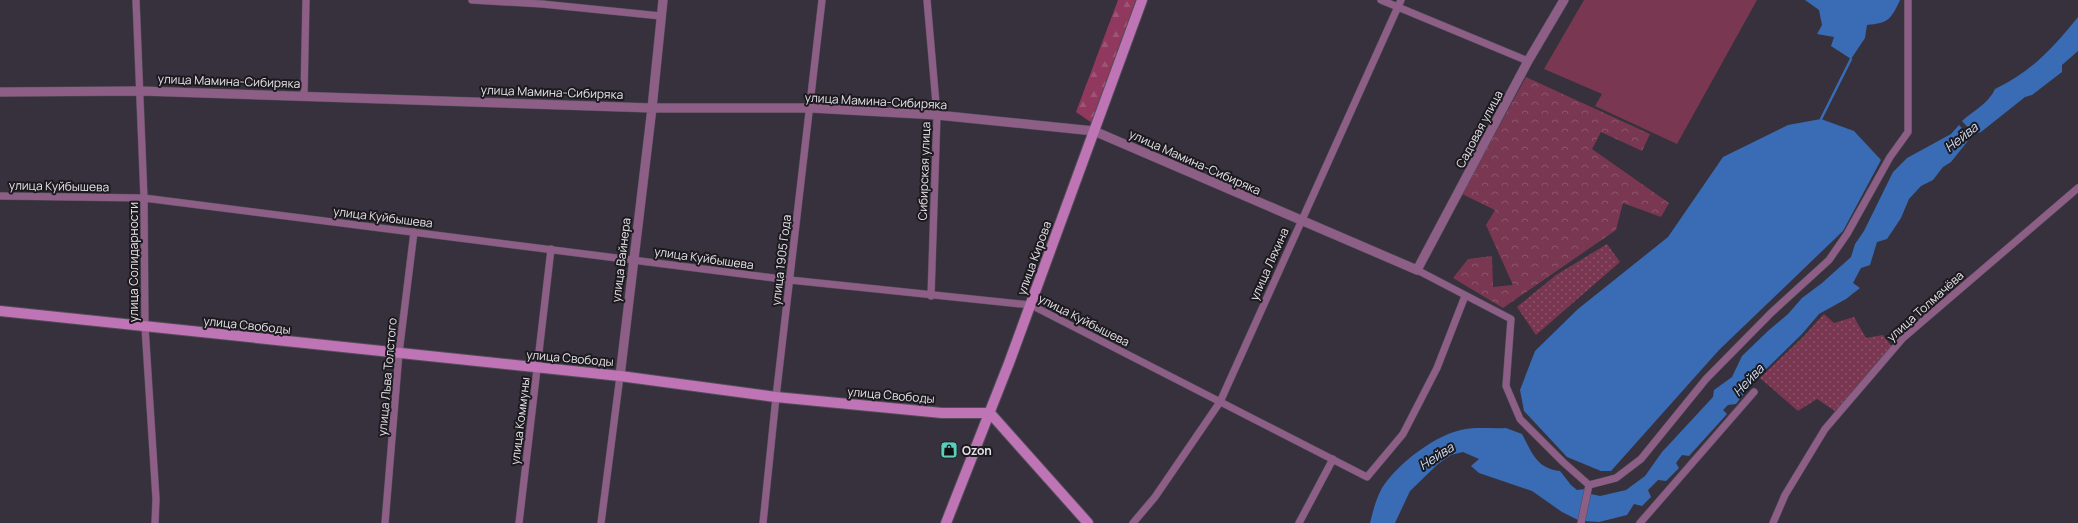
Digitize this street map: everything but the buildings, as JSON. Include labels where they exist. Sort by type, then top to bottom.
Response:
[{"type":"main road","name":"улица Кирова","points":[[946,523],[1031,305],[1142,0]]},
{"type":"main road","name":"улица Свободы","points":[[0,311],[620,376],[776,397],[942,413],[990,413]]},
{"type":"main road","points":[[990,413],[1088,523]]},
{"type":"street","name":"улица Солидарности","points":[[136,0],[141,90],[144,198],[145,327],[156,499],[155,523]]},
{"type":"street","points":[[304,96],[306,0]]},
{"type":"street","points":[[472,0],[542,4],[661,16]]},
{"type":"street","name":"улица Вайнера","points":[[602,523],[652,108],[663,0]]},
{"type":"street","name":"улица 1905 Года","points":[[763,523],[776,397],[811,108],[822,0]]},
{"type":"street","name":"Сибирская улица","points":[[927,0],[937,115],[931,296]]},
{"type":"street","points":[[1381,0],[1399,3],[1528,61]]},
{"type":"street","name":"Садовая улица","points":[[1417,270],[1528,61],[1564,0]]},
{"type":"street","points":[[1581,523],[1589,485],[1616,478],[1641,459],[1706,379],[1770,313],[1829,260],[1847,234],[1890,157],[1908,132],[1908,0]]},
{"type":"street","name":"улица Ляхина","points":[[1133,523],[1156,497],[1220,402],[1399,3]]},
{"type":"street","name":"улица Мамина-Сибиряка","points":[[0,92],[141,90],[652,108],[811,108],[937,115],[1094,131],[1417,270],[1512,318],[1506,386],[1520,419],[1563,462],[1589,485]]},
{"type":"street","name":"улица Толмачёва","points":[[1773,523],[1784,495],[1825,429],[1903,338],[2078,188]]},
{"type":"street","name":"улица Куйбышева","points":[[0,196],[144,198],[790,280],[931,296],[1031,305],[1367,477],[1403,434],[1437,368],[1466,296]]},
{"type":"street","name":"улица Льва Толстого","points":[[385,523],[399,353],[414,232]]},
{"type":"street","name":"улица Коммуны","points":[[519,523],[551,249]]},
{"type":"street","points":[[1640,523],[1754,392]]},
{"type":"street","points":[[1299,523],[1333,459]]},
{"type":"green space","points":[[1118,0],[1136,0],[1092,123],[1076,112]]},
{"type":"green space","points":[[1584,0],[1757,0],[1677,144],[1595,106],[1602,94],[1544,69]]},
{"type":"green space","points":[[1526,77],[1650,134],[1642,151],[1601,132],[1592,149],[1669,203],[1661,217],[1623,203],[1616,230],[1503,308],[1453,278],[1468,259],[1492,256],[1493,287],[1513,285],[1486,225],[1495,210],[1462,194]]},
{"type":"green space","points":[[1607,244],[1620,262],[1536,335],[1517,307],[1556,275]]},
{"type":"green space","points":[[1824,314],[1834,323],[1854,317],[1866,338],[1883,335],[1892,347],[1835,411],[1817,399],[1798,411],[1760,378],[1803,337]]},
{"type":"water","points":[[1805,0],[1900,0],[1894,12],[1888,19],[1880,23],[1867,25],[1865,38],[1851,59],[1831,46],[1834,37],[1817,34],[1822,25],[1819,10]]},
{"type":"water","points":[[2078,17],[2078,51],[2062,65],[2062,72],[2032,95],[2025,97],[1981,132],[1974,134],[1962,121],[1985,103],[1995,89],[2008,83],[2041,58],[2060,39]]},
{"type":"water","points":[[1821,119],[1854,131],[1881,160],[1843,231],[1719,350],[1611,471],[1601,471],[1567,457],[1524,411],[1520,390],[1535,351],[1578,309],[1668,237],[1723,157],[1788,125]]},
{"type":"water","name":"Нейва","points":[[1959,125],[1971,137],[1951,162],[1943,167],[1933,180],[1921,186],[1909,199],[1901,218],[1887,239],[1877,242],[1870,265],[1861,268],[1853,283],[1860,288],[1846,299],[1819,314],[1802,334],[1752,383],[1736,404],[1728,405],[1723,410],[1727,414],[1689,456],[1682,455],[1676,463],[1679,468],[1666,481],[1658,480],[1648,490],[1651,497],[1642,506],[1634,504],[1627,515],[1599,522],[1584,521],[1591,494],[1600,496],[1626,490],[1645,476],[1662,452],[1713,397],[1714,390],[1732,377],[1742,356],[1788,314],[1802,298],[1822,283],[1851,257],[1855,244],[1864,231],[1893,172],[1907,158],[1951,134]]},
{"type":"water","name":"Нейва","points":[[1506,428],[1522,434],[1532,454],[1546,467],[1552,470],[1560,471],[1577,490],[1585,489],[1578,520],[1562,512],[1532,491],[1479,473],[1471,466],[1479,459],[1463,452],[1451,455],[1438,464],[1410,491],[1395,523],[1370,523],[1376,501],[1382,488],[1397,469],[1419,451],[1443,437],[1466,429]]},
{"type":"waterway","points":[[1821,119],[1851,59]]},
{"type":"place","name":"Ozon","points":[[949,450]]}]
